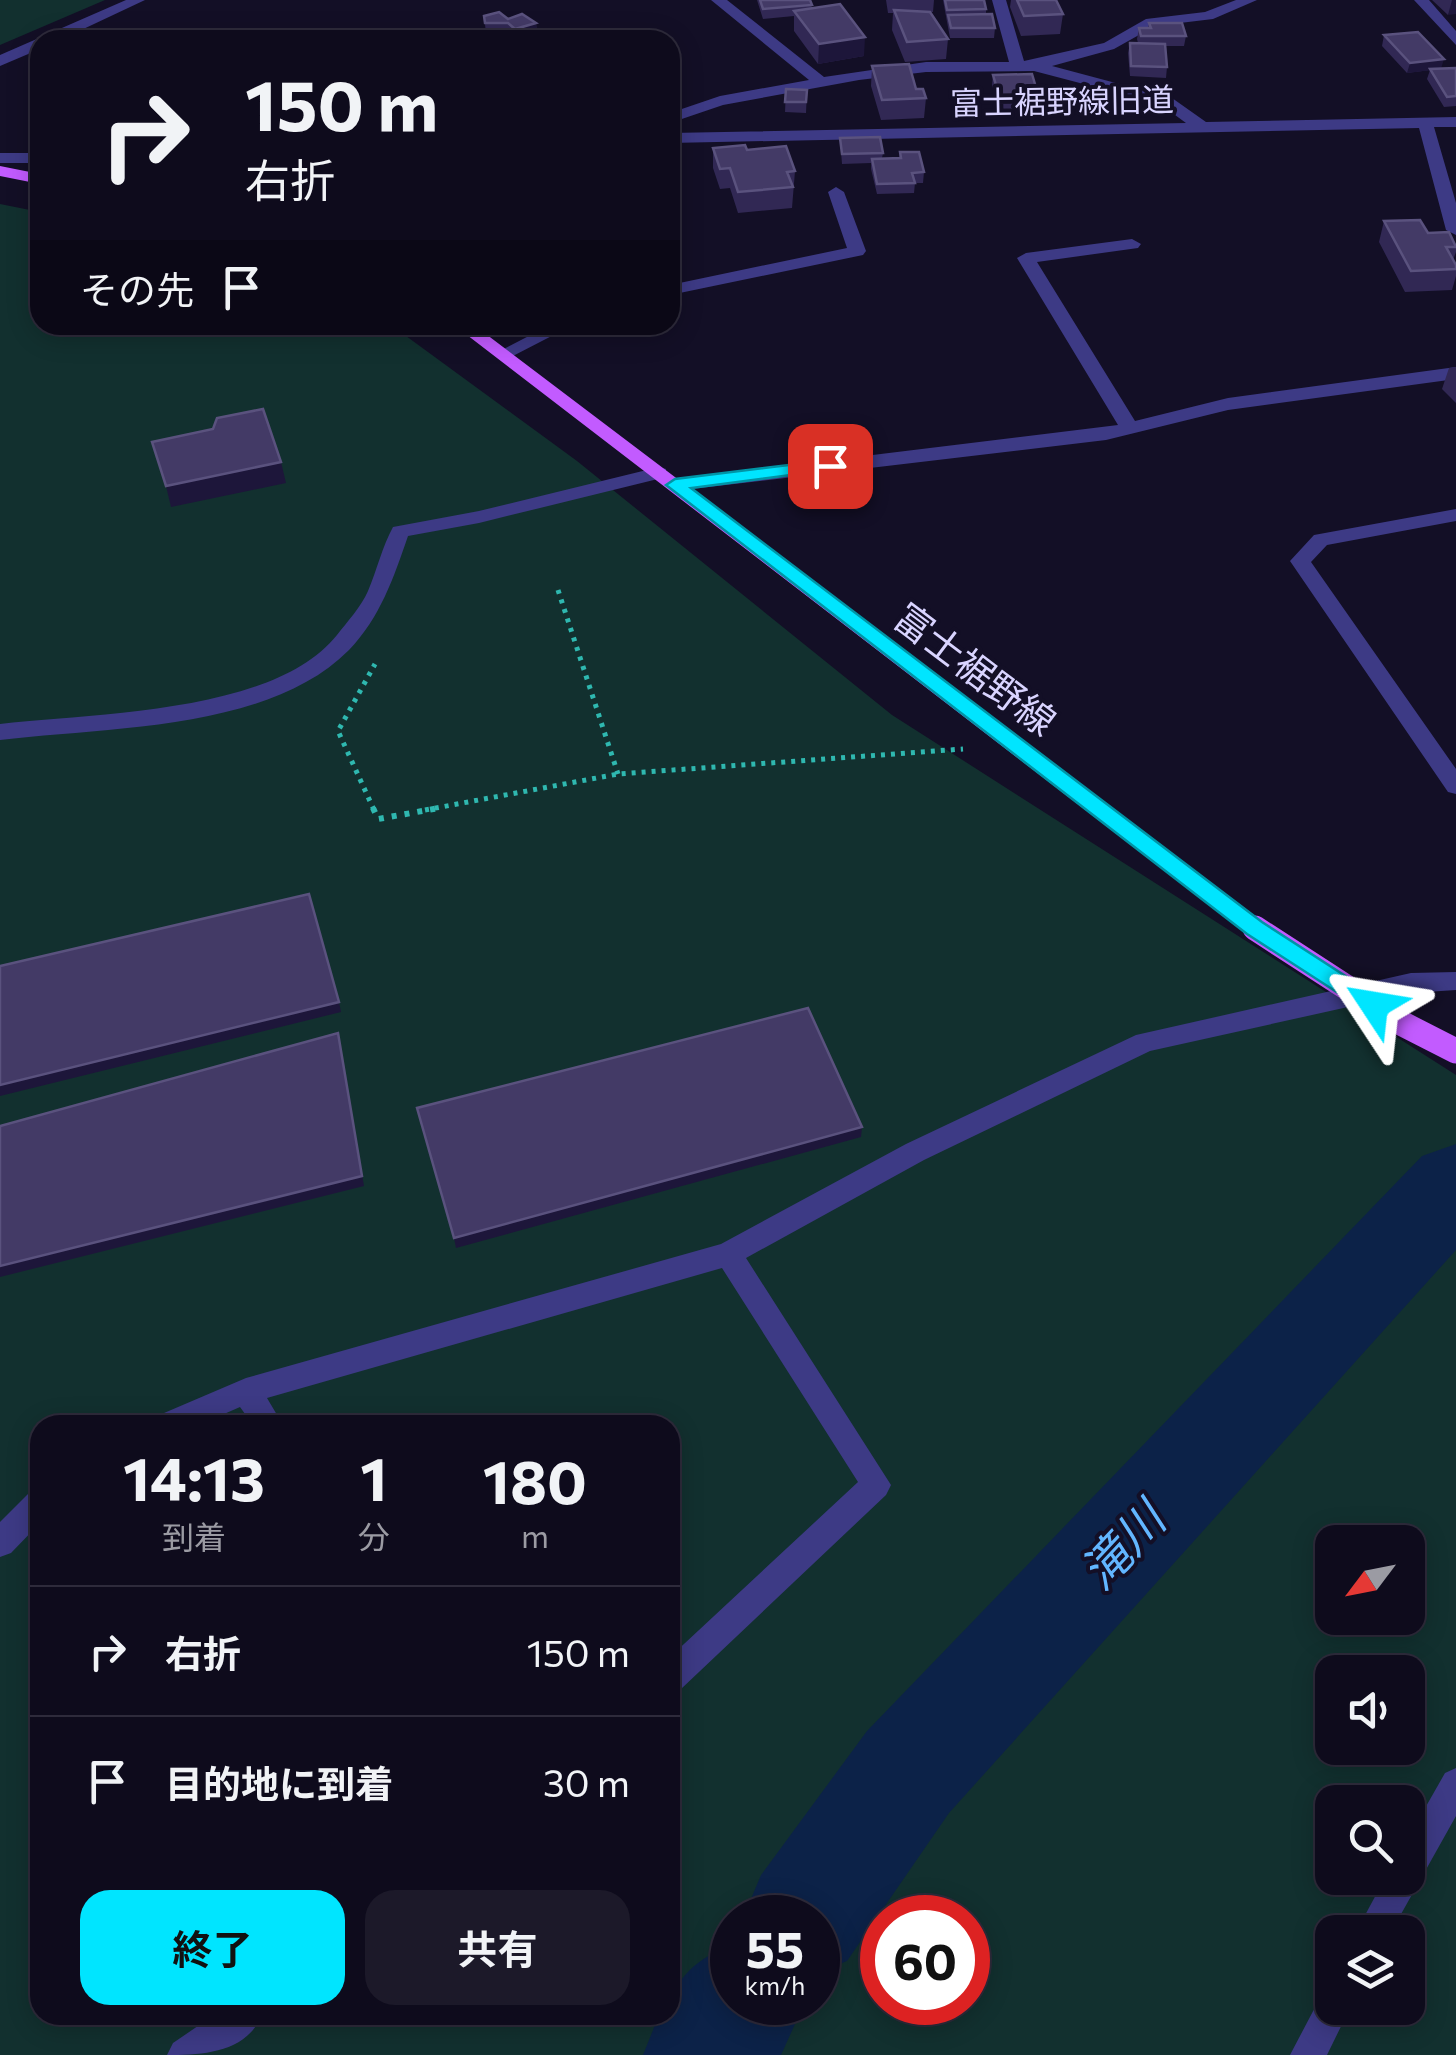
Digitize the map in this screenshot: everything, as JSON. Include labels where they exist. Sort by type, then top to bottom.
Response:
[{"type":"main road","points":[[0,171],[30,176]]},
{"type":"main road","name":"富士裾野線","points":[[477,335],[1255,928],[1403,1024],[1456,1051]]},
{"type":"street","points":[[70,30],[138,0]]},
{"type":"street","points":[[718,0],[821,82]]},
{"type":"street","points":[[999,0],[1026,66]]},
{"type":"street","points":[[680,115],[720,101],[926,67],[1026,66],[1109,46],[1151,22],[1208,16],[1250,0]]},
{"type":"street","points":[[1421,0],[1456,40]]},
{"type":"street","points":[[0,61],[30,48]]},
{"type":"street","points":[[1026,66],[1166,101],[1202,127]]},
{"type":"street","points":[[1425,122],[1456,230]]},
{"type":"street","name":"富士裾野線旧道","points":[[680,138],[1456,122]]},
{"type":"street","points":[[0,158],[30,158]]},
{"type":"street","points":[[680,288],[857,251],[836,192]]},
{"type":"street","points":[[1130,428],[1026,258],[1132,244]]},
{"type":"street","points":[[503,354],[543,335]]},
{"type":"street","points":[[0,732],[223,704],[294,682],[336,654],[362,626],[400,531],[667,479],[1130,428],[1228,404],[1456,373]]},
{"type":"street","points":[[1456,515],[1321,540],[1300,561],[1456,786]]},
{"type":"street","points":[[190,1415],[246,1391],[728,1254],[914,1152],[1146,1042],[1411,983],[1456,982]]},
{"type":"street","points":[[680,1669],[876,1484],[728,1254]]},
{"type":"street","points":[[246,1391],[262,1415]]},
{"type":"street","points":[[0,1542],[30,1513]]},
{"type":"street","points":[[1425,1840],[1456,1784]]},
{"type":"street","points":[[185,2055],[230,2025]]},
{"type":"street","points":[[1308,2055],[1324,2025]]},
{"type":"path","points":[[558,590],[618,774]]},
{"type":"path","points":[[382,651],[338,731],[378,818],[618,774],[1014,744]]},
{"type":"green space","points":[[0,0],[105,0],[30,30],[0,45]]},
{"type":"green space","points":[[0,204],[30,210],[30,335],[405,335],[577,461],[892,715],[1456,1075],[1456,2055],[0,2055]],"holes":[[[1061,1597],[1032,1634],[847,1804],[847,1803]]]},
{"type":"building","points":[[760,0],[810,0],[812,5],[763,9]]},
{"type":"building","points":[[945,0],[984,0],[986,9],[947,10]]},
{"type":"building","points":[[1017,0],[1056,0],[1063,14],[1024,16]]},
{"type":"building","points":[[840,4],[865,37],[819,44],[794,11]]},
{"type":"building","points":[[894,10],[930,12],[948,39],[907,42]]},
{"type":"building","points":[[499,12],[508,19],[522,14],[536,23],[515,29],[508,23],[485,23],[484,16]]},
{"type":"building","points":[[992,14],[995,28],[951,28],[948,15]]},
{"type":"building","points":[[1149,23],[1182,23],[1186,36],[1141,36],[1139,28],[1151,28]]},
{"type":"building","points":[[1418,32],[1444,59],[1410,63],[1384,35]]},
{"type":"building","points":[[1130,43],[1165,44],[1167,67],[1131,66]]},
{"type":"building","points":[[909,64],[916,89],[923,89],[926,98],[882,100],[872,66]]},
{"type":"building","points":[[1456,68],[1456,96],[1447,97],[1430,69]]},
{"type":"building","points":[[1032,74],[1040,101],[1001,102],[993,75]]},
{"type":"building","points":[[786,89],[807,90],[806,102],[785,102]]},
{"type":"building","points":[[880,137],[883,153],[842,154],[840,138]]},
{"type":"building","points":[[745,145],[747,150],[786,146],[795,171],[787,172],[793,187],[738,192],[730,168],[720,169],[713,148]]},
{"type":"building","points":[[900,152],[919,152],[924,172],[912,173],[915,183],[877,184],[872,159],[901,158]]},
{"type":"building","points":[[1420,220],[1428,233],[1449,232],[1456,247],[1446,247],[1456,269],[1411,271],[1384,221]]},
{"type":"building","points":[[263,409],[281,462],[166,486],[152,442],[213,429],[217,418]]},
{"type":"building","points":[[309,894],[339,1002],[0,1085],[0,966]]},
{"type":"building","points":[[808,1008],[862,1127],[454,1238],[417,1108]]},
{"type":"building","points":[[338,1033],[362,1176],[0,1266],[0,1126]]},
{"type":"waterway","name":"滝川","points":[[820,1895],[908,1772],[1456,1184]]},
{"type":"waterway","name":"滝川","points":[[706,2055],[727,2025]]},
{"type":"route","points":[[830,466],[675,485],[1255,928],[1374,1005]]}]
